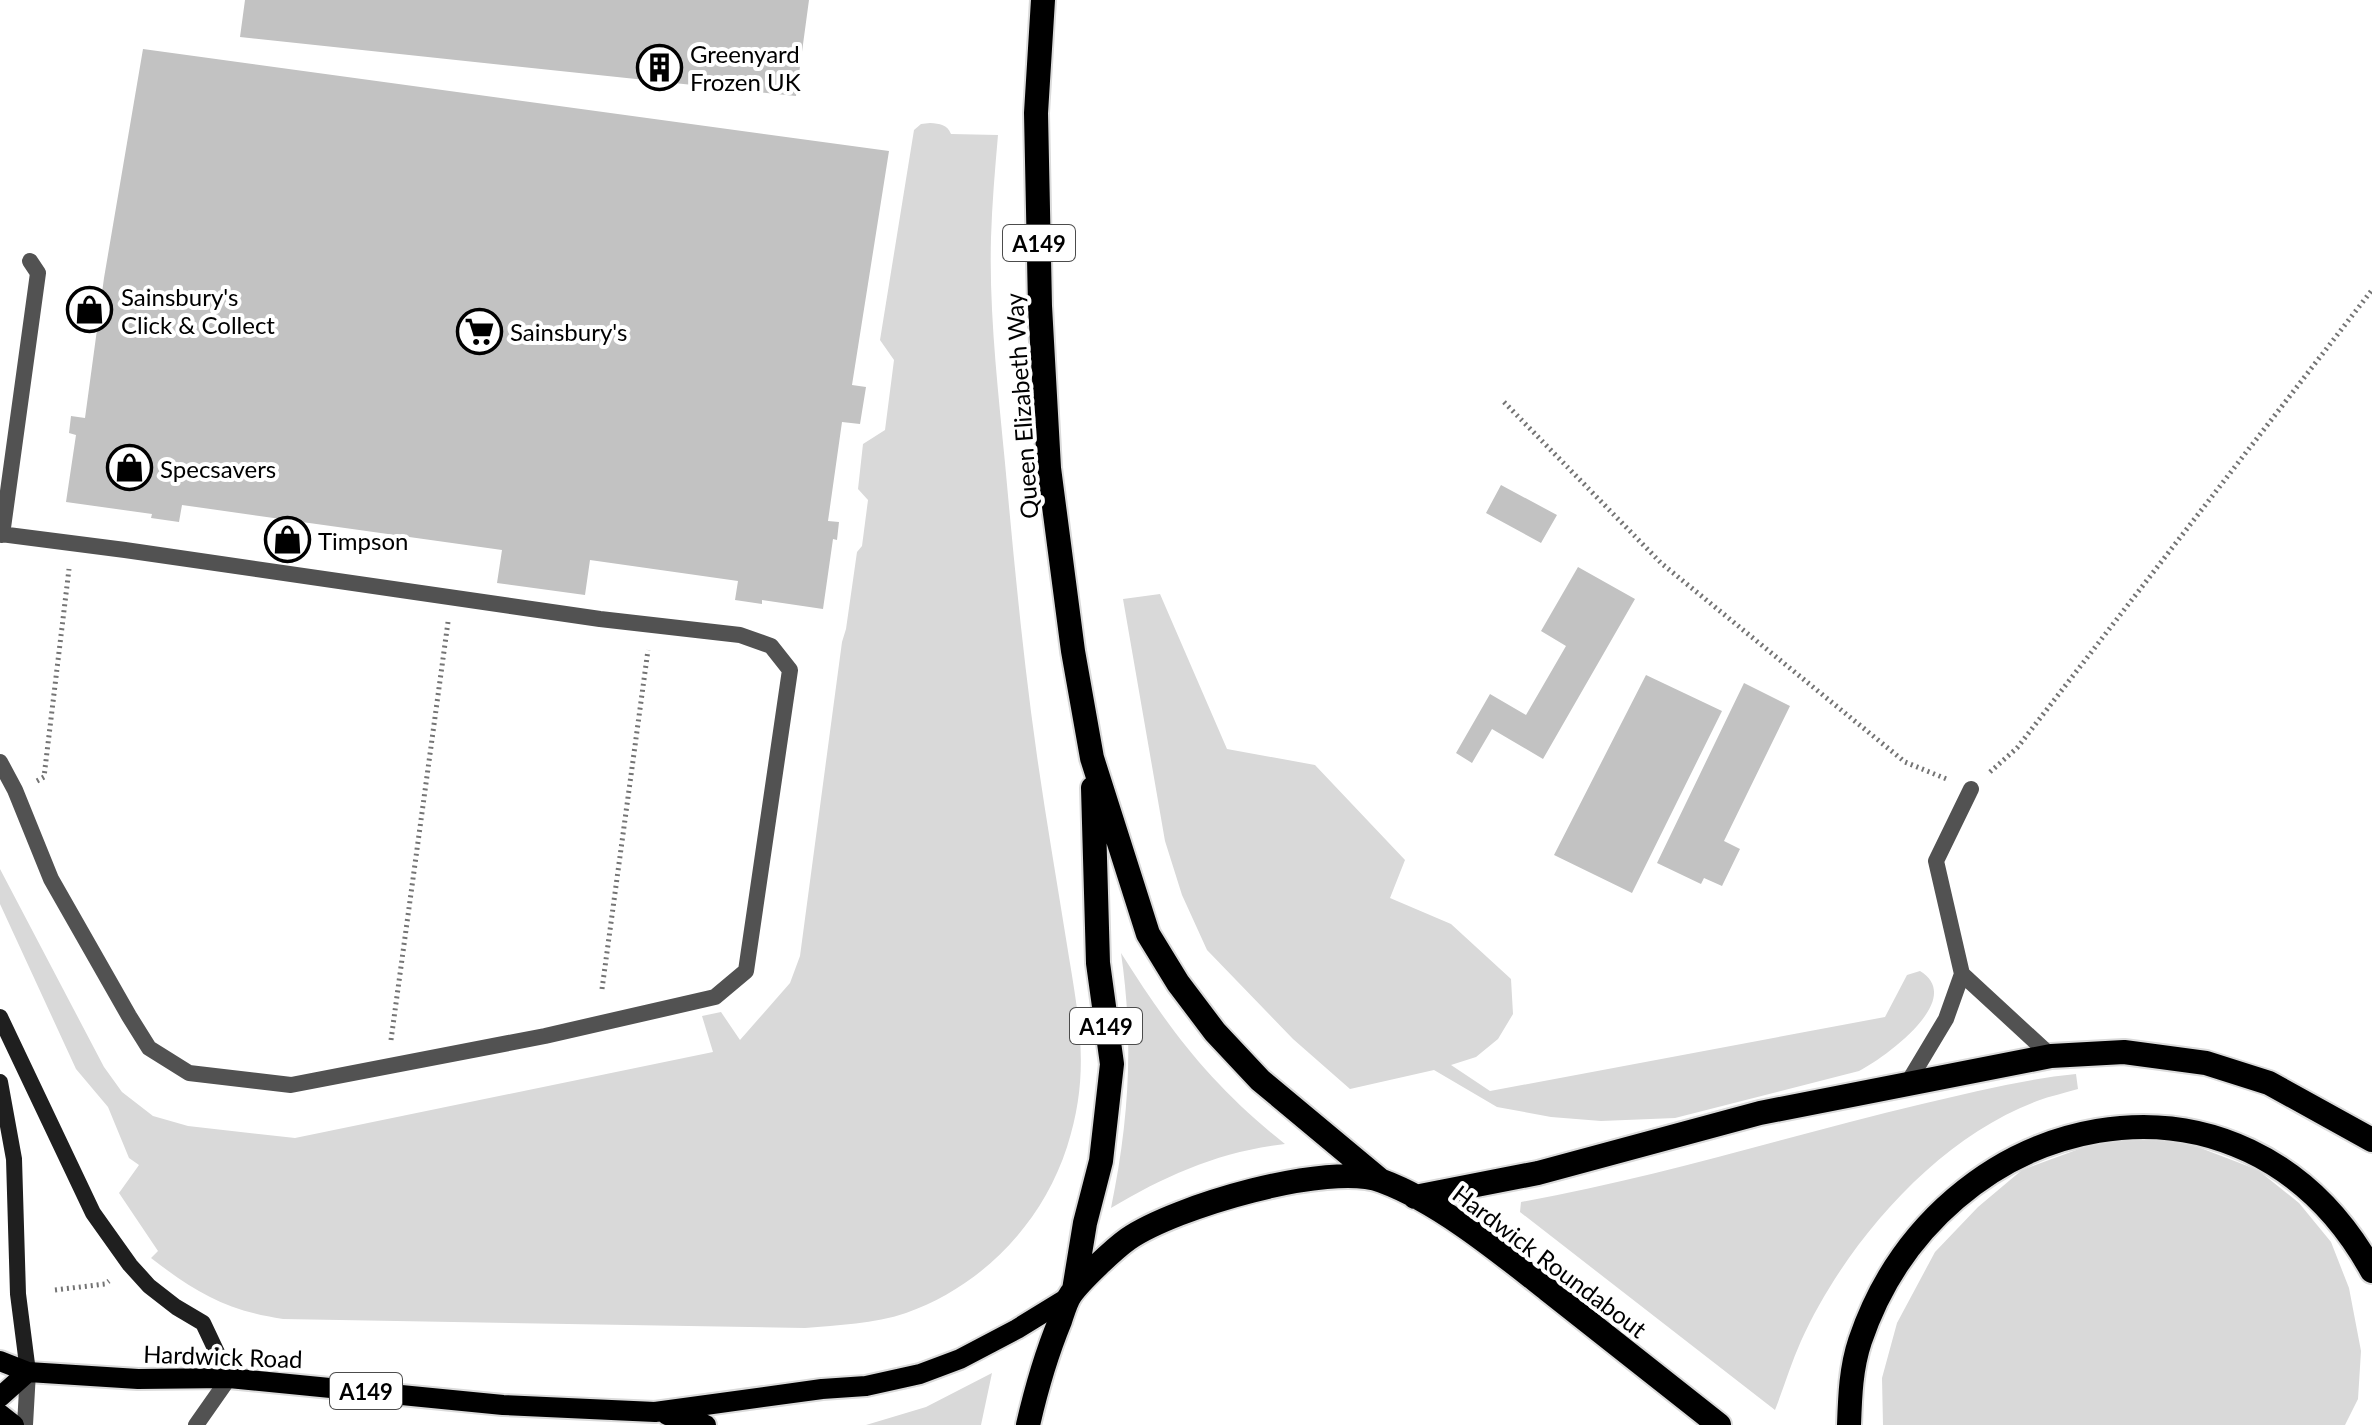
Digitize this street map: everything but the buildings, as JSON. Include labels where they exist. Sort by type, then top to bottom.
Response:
[{"type":"highway","name":"Queen Elizabeth Way","points":[[1043,0],[1036,113],[1040,306],[1049,468],[1073,651],[1092,758],[1148,934],[1178,983],[1215,1032],[1260,1080],[1380,1180]]},
{"type":"highway","name":"Queen Elizabeth Way","points":[[1071,1293],[1101,1161],[1112,1064],[1098,963],[1092,758]]},
{"type":"highway","points":[[1415,1197],[1538,1173],[1760,1113],[2051,1056],[2124,1052],[2206,1063],[2269,1083],[2372,1140]]},
{"type":"highway","points":[[1849,1425],[1850,1381],[1859,1342],[1878,1295],[1911,1243],[1951,1201],[1997,1166],[2039,1146],[2089,1133],[2134,1127],[2185,1129],[2234,1143],[2273,1164],[2333,1213],[2357,1244],[2372,1271]]},
{"type":"highway","name":"Hardwick Roundabout","points":[[1028,1425],[1035,1392],[1071,1293],[1128,1239],[1187,1209],[1264,1187],[1319,1178],[1380,1180],[1415,1197],[1507,1258],[1719,1425]]},
{"type":"main road","name":"Hardwick Road","points":[[0,1361],[28,1372],[138,1379],[229,1378],[503,1405],[655,1412],[822,1389],[866,1386],[920,1374],[960,1359],[1017,1329],[1071,1293]]},
{"type":"main road","points":[[0,1397],[28,1372]]},
{"type":"main road","name":"Hardwick Road","points":[[655,1412],[706,1425]]},
{"type":"main road","points":[[0,1414],[14,1425]]},
{"type":"street","points":[[0,1017],[93,1213],[149,1286],[203,1323],[229,1378]]},
{"type":"street","points":[[0,1082],[14,1159],[18,1294],[28,1372]]},
{"type":"street","points":[[0,1214],[14,1191]]},
{"type":"lane","points":[[0,762],[15,790],[51,879],[149,1048],[189,1073],[291,1085],[504,1044],[715,997],[746,971],[790,670],[771,646],[740,635],[1,535],[38,273],[30,261]]},
{"type":"lane","points":[[1907,1084],[1946,1019],[1962,974],[1936,861],[1971,789]]},
{"type":"lane","points":[[1962,974],[2051,1056]]},
{"type":"lane","points":[[25,1425],[28,1372]]},
{"type":"lane","points":[[196,1425],[229,1378]]},
{"type":"path","points":[[1504,402],[1661,563],[1905,762],[1971,789],[2017,748],[2372,290]]},
{"type":"path","points":[[15,790],[44,777],[72,544]]},
{"type":"path","points":[[390,1041],[451,597]]},
{"type":"path","points":[[602,989],[651,625]]},
{"type":"path","points":[[55,1290],[105,1284],[116,1276]]},
{"type":"shaded area","points":[[921,124],[945,126],[951,134],[998,135],[991,266],[997,379],[1027,683],[1079,1022],[1081,1070],[1079,1095],[1067,1147],[1042,1202],[1006,1249],[960,1286],[906,1313],[843,1325],[805,1328],[283,1319],[228,1305],[182,1281],[151,1258],[158,1251],[119,1193],[139,1165],[129,1158],[108,1107],[76,1069],[0,904],[0,869],[104,1067],[122,1092],[153,1116],[188,1126],[295,1138],[713,1052],[702,1016],[721,1012],[740,1040],[790,983],[800,956],[842,642],[868,500],[858,489],[863,444],[885,430],[894,360],[880,340],[914,130]]},
{"type":"shaded area","points":[[1160,594],[1227,749],[1315,765],[1405,860],[1390,898],[1451,924],[1511,979],[1513,1014],[1498,1039],[1476,1057],[1451,1065],[1490,1091],[1885,1017],[1907,975],[1920,971],[1932,983],[1934,997],[1928,1012],[1901,1041],[1859,1071],[1675,1118],[1601,1121],[1551,1117],[1497,1107],[1434,1070],[1350,1089],[1293,1039],[1207,950],[1182,895],[1165,841],[1123,599]]},
{"type":"shaded area","points":[[1121,953],[1157,1008],[1194,1056],[1235,1100],[1285,1144],[1239,1152],[1195,1166],[1111,1208],[1122,1144],[1128,1081],[1127,1018]]},
{"type":"shaded area","points":[[2076,1074],[2078,1089],[2037,1101],[1999,1118],[1929,1168],[1897,1199],[1868,1232],[1820,1304],[1797,1349],[1775,1410],[1520,1212],[1521,1202],[1672,1169],[1960,1095]]},
{"type":"shaded area","points":[[2148,1137],[2198,1147],[2258,1170],[2299,1203],[2331,1242],[2349,1288],[2361,1351],[2358,1399],[2345,1425],[1883,1425],[1882,1378],[1897,1323],[1935,1252],[1978,1207],[2022,1170],[2098,1142]]},
{"type":"shaded area","points":[[992,1373],[981,1425],[866,1425],[926,1407]]},
{"type":"place","name":"Greenyard Frozen UK","points":[[659,67]]},
{"type":"place","name":"Sainsbury's Click & Collect","points":[[90,310]]},
{"type":"place","name":"Sainsbury's","points":[[479,331]]},
{"type":"place","name":"Specsavers","points":[[129,468]]},
{"type":"place","name":"Timpson","points":[[287,540]]}]
